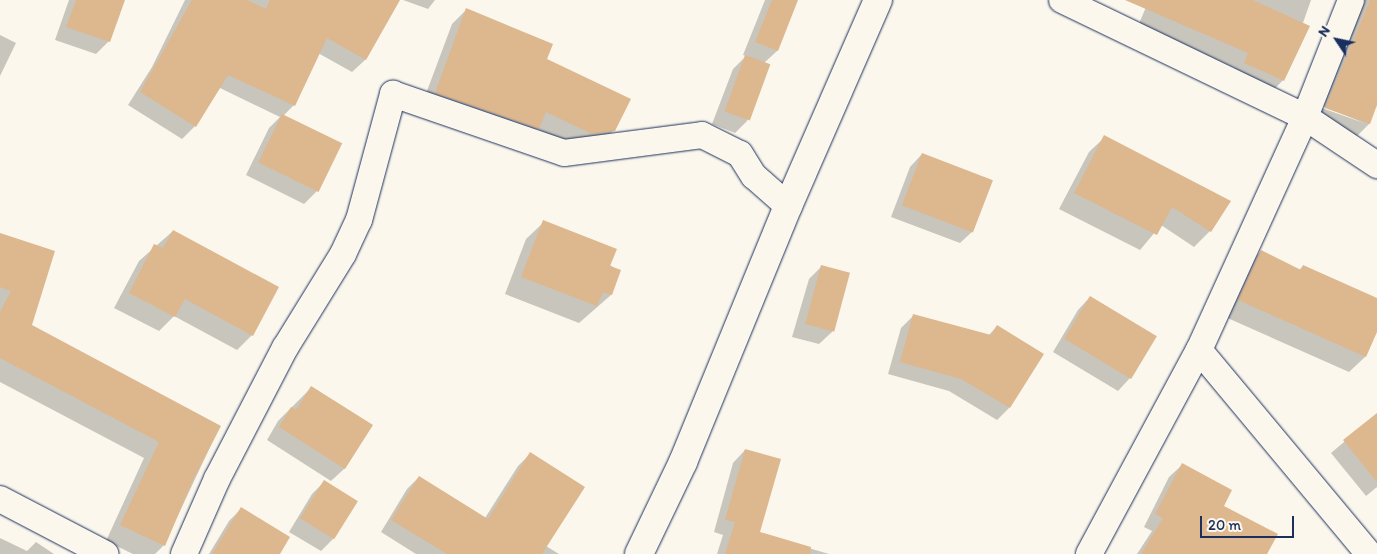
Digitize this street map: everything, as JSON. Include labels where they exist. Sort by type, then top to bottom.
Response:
[{"type":"main road","points":[[639,554],[683,462],[788,206],[878,0]]},
{"type":"street","points":[[1062,0],[1305,116],[1377,165]]},
{"type":"street","points":[[1089,554],[1199,350],[1305,116],[1351,0]]},
{"type":"street","points":[[184,554],[217,479],[280,356],[343,254],[359,220],[393,94],[564,153],[702,135],[740,154],[754,176],[788,206]]},
{"type":"street","points":[[1199,350],[1369,554]]},
{"type":"street","points":[[0,499],[105,554]]},
{"type":"building","points":[[76,0],[125,0],[110,42],[66,27]]},
{"type":"building","points":[[192,0],[247,0],[266,9],[270,0],[400,0],[366,60],[327,38],[295,106],[228,75],[196,127],[140,92]]},
{"type":"building","points":[[772,0],[798,0],[778,51],[755,42]]},
{"type":"building","points":[[1125,0],[1253,0],[1310,26],[1284,81],[1244,63],[1248,53]]},
{"type":"building","points":[[1370,0],[1377,0],[1377,105],[1370,124],[1325,108]]},
{"type":"building","points":[[466,8],[553,44],[547,59],[631,99],[615,131],[592,134],[546,112],[539,129],[435,93]]},
{"type":"building","points":[[745,55],[770,64],[750,121],[724,111]]},
{"type":"building","points":[[282,114],[342,143],[319,192],[258,163]]},
{"type":"building","points":[[1104,135],[1231,201],[1211,232],[1172,207],[1157,235],[1074,193]]},
{"type":"building","points":[[922,153],[993,180],[973,233],[902,205]]},
{"type":"building","points":[[543,220],[617,249],[610,266],[621,270],[612,295],[603,292],[597,306],[521,277]]},
{"type":"building","points":[[173,230],[279,287],[253,336],[185,299],[175,317],[129,293],[154,244],[163,248]]},
{"type":"building","points":[[0,233],[55,251],[32,325],[221,426],[193,480],[165,546],[120,525],[159,442],[0,358],[0,312],[11,291],[0,287]]},
{"type":"building","points":[[1261,250],[1301,270],[1303,265],[1377,298],[1377,332],[1366,357],[1238,300]]},
{"type":"building","points":[[821,265],[850,273],[834,332],[805,324]]},
{"type":"building","points":[[1090,296],[1157,336],[1131,379],[1064,339]]},
{"type":"building","points":[[913,314],[991,335],[997,325],[1044,354],[1010,408],[961,379],[900,362]]},
{"type":"building","points":[[311,386],[373,425],[345,469],[279,427],[291,407],[296,410]]},
{"type":"building","points":[[1377,413],[1377,482],[1343,440]]},
{"type":"building","points":[[745,449],[781,459],[760,532],[811,547],[810,554],[725,554],[735,522],[725,520]]},
{"type":"building","points":[[530,452],[585,487],[542,554],[447,554],[391,520],[419,476],[488,519]]},
{"type":"building","points":[[1182,463],[1232,490],[1224,506],[1278,534],[1267,554],[1141,554],[1163,518],[1155,514]]},
{"type":"building","points":[[324,480],[358,501],[334,539],[300,518]]},
{"type":"building","points":[[241,507],[290,537],[280,554],[212,554]]}]
